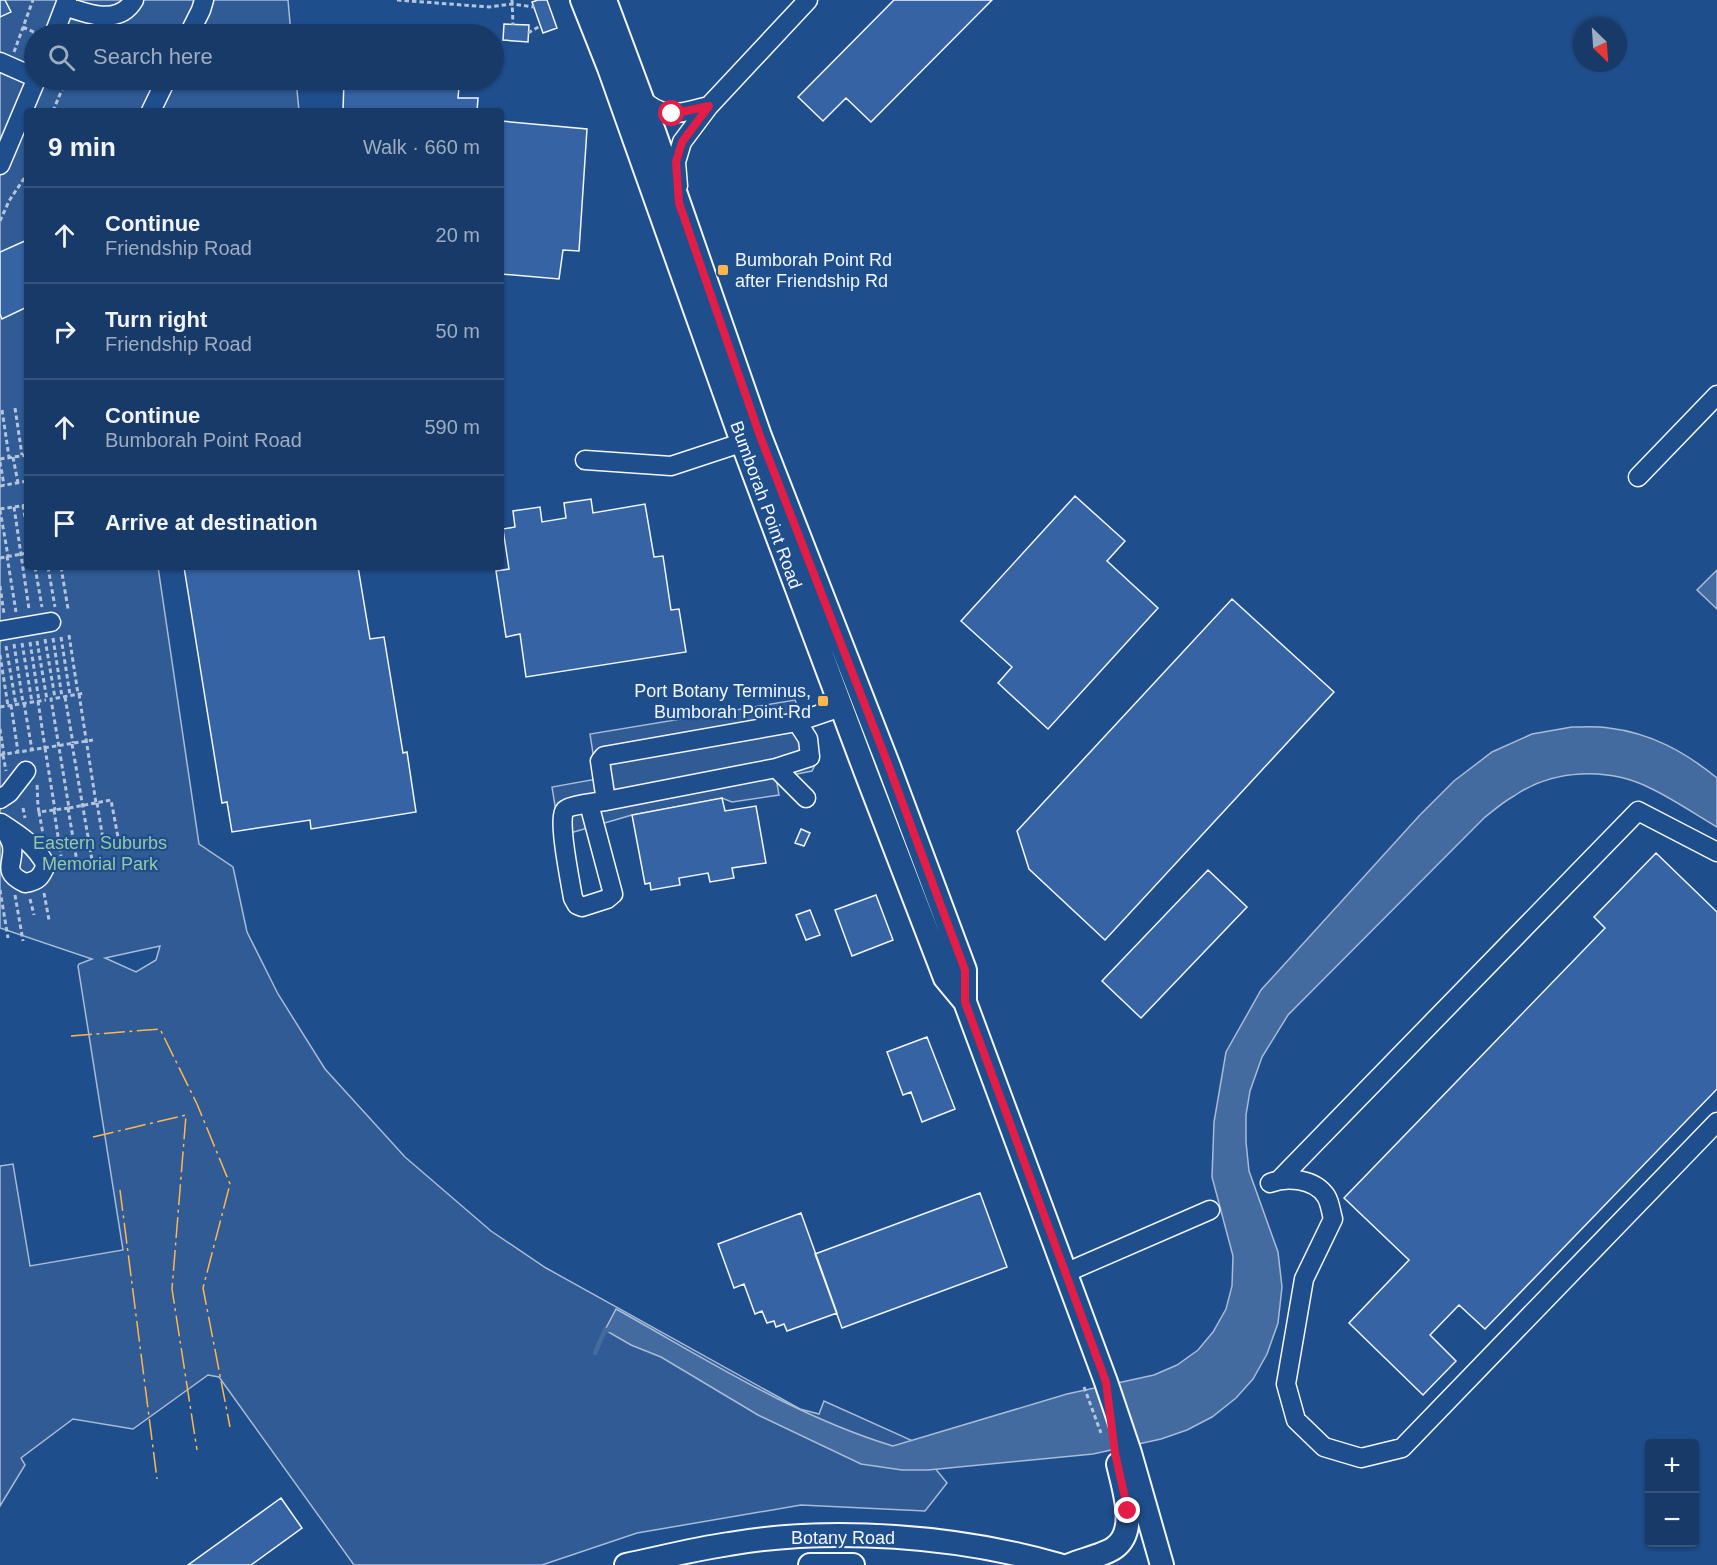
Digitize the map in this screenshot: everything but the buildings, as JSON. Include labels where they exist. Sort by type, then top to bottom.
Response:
[{"type":"main road","name":"Bumborah Point Road","points":[[582,0],[751,439],[888,764],[965,970],[965,1002]]},
{"type":"main road","name":"Bumborah Point Road","points":[[605,0],[679,203],[751,439],[841,707],[945,978],[965,1002],[1065,1273],[1095,1384],[1117,1450],[1162,1565]]},
{"type":"main road","name":"Bumborah Point Road","points":[[1070,1565],[1116,1547],[1122,1538],[1128,1511],[1117,1450]]},
{"type":"main road","name":"Botany Road","points":[[626,1565],[729,1544],[812,1536],[919,1539],[1021,1555],[1059,1565]]},
{"type":"main road","name":"Botany Road","points":[[810,1565],[853,1565]]},
{"type":"street","points":[[58,24],[66,3],[94,16],[124,11],[134,0]]},
{"type":"street","points":[[194,24],[204,0]]},
{"type":"street","points":[[679,203],[676,162],[682,142],[709,106],[808,0]]},
{"type":"street","points":[[5,64],[24,73]]},
{"type":"street","points":[[609,68],[653,109],[672,114],[709,106]]},
{"type":"street","points":[[0,165],[30,90]]},
{"type":"street","points":[[152,108],[161,90]]},
{"type":"street","points":[[1638,477],[1717,395]]},
{"type":"street","points":[[585,460],[671,466],[751,439]]},
{"type":"street","points":[[4,632],[51,626]]},
{"type":"street","points":[[797,722],[808,739],[810,757],[776,768],[597,802],[567,808],[562,815],[564,843],[573,898],[578,905],[582,907],[607,899],[613,894],[597,802],[601,758],[797,722],[841,707]]},
{"type":"street","points":[[866,772],[888,764]]},
{"type":"street","points":[[776,768],[806,798]]},
{"type":"street","points":[[0,799],[31,776]]},
{"type":"street","points":[[1717,852],[1638,811],[1275,1181],[1292,1179],[1314,1185],[1326,1196],[1333,1218],[1304,1279],[1286,1384],[1296,1420],[1324,1447],[1361,1458],[1402,1448],[1717,1122]]},
{"type":"street","points":[[1065,1273],[1210,1210]]},
{"type":"path","points":[[5,64],[33,0]]},
{"type":"path","points":[[397,0],[489,7],[512,2],[534,7]]},
{"type":"path","points":[[512,2],[513,25]]},
{"type":"path","points":[[528,33],[540,26]]},
{"type":"path","points":[[54,108],[62,90]]},
{"type":"path","points":[[0,221],[9,201],[24,178]]},
{"type":"path","points":[[15,408],[24,446]]},
{"type":"path","points":[[2,410],[18,483]]},
{"type":"path","points":[[24,455],[0,460],[2,485],[24,482]]},
{"type":"path","points":[[16,617],[0,510],[24,505]]},
{"type":"path","points":[[14,507],[30,614]]},
{"type":"path","points":[[0,558],[24,553]]},
{"type":"path","points":[[36,570],[66,696],[92,860]]},
{"type":"path","points":[[48,570],[51,699]]},
{"type":"path","points":[[62,570],[68,609]]},
{"type":"path","points":[[0,586],[4,632],[16,705]]},
{"type":"path","points":[[51,626],[66,696]]},
{"type":"path","points":[[69,635],[105,851]]},
{"type":"path","points":[[37,640],[51,699],[77,862]]},
{"type":"path","points":[[30,642],[62,861]]},
{"type":"path","points":[[22,643],[32,702]]},
{"type":"path","points":[[14,645],[32,750]]},
{"type":"path","points":[[0,655],[18,752]]},
{"type":"path","points":[[0,706],[85,693]]},
{"type":"path","points":[[0,729],[2,755],[93,740]]},
{"type":"path","points":[[31,776],[39,812],[111,800],[118,837]]},
{"type":"path","points":[[42,885],[49,920]]},
{"type":"path","points":[[0,890],[8,938]]},
{"type":"path","points":[[14,891],[23,941]]},
{"type":"path","points":[[29,892],[33,915]]},
{"type":"path","points":[[1095,1384],[1117,1450]]},
{"type":"shaded area","points":[[0,0],[288,0],[290,24],[24,24],[24,90],[297,90],[299,108],[24,108],[24,570],[158,570],[199,844],[233,867],[247,932],[278,994],[325,1069],[405,1157],[491,1231],[546,1268],[800,1409],[819,1414],[824,1401],[913,1441],[947,1483],[925,1511],[801,1505],[637,1533],[542,1565],[354,1565],[219,1377],[208,1375],[133,1429],[73,1419],[21,1458],[25,1465],[0,1506],[0,1166],[13,1164],[30,1266],[123,1250],[78,966],[92,959],[0,928]],"holes":[[[160,946],[156,960],[136,972],[105,958]]]},
{"type":"shaded area","points":[[1717,570],[1717,609],[1697,590]]},
{"type":"shaded area","points":[[795,700],[818,759],[812,771],[776,778],[779,795],[732,802],[722,798],[632,815],[560,836],[552,787],[597,779],[590,734]]},
{"type":"shaded area","points":[[1572,727],[1604,727],[1639,734],[1667,745],[1693,760],[1717,778],[1717,827],[1659,792],[1634,781],[1617,777],[1599,774],[1563,776],[1529,787],[1484,818],[1288,1015],[1262,1057],[1250,1091],[1246,1115],[1249,1171],[1278,1252],[1282,1287],[1278,1323],[1267,1354],[1253,1379],[1236,1398],[1212,1417],[1187,1430],[1161,1439],[1093,1454],[928,1470],[902,1470],[861,1464],[758,1415],[661,1357],[631,1345],[605,1330],[616,1309],[786,1403],[856,1434],[893,1446],[1067,1394],[1154,1375],[1177,1365],[1198,1350],[1213,1332],[1226,1309],[1232,1286],[1233,1256],[1212,1177],[1214,1122],[1226,1052],[1261,990],[1419,816],[1454,781],[1492,752],[1532,734]]},
{"type":"waterway","points":[[595,1353],[605,1330],[609,1330]]},
{"type":"power","points":[[71,1036],[160,1029],[197,1104],[230,1184],[203,1288],[230,1427]]},
{"type":"power","points":[[93,1137],[186,1115],[172,1289],[197,1450]]},
{"type":"power","points":[[120,1190],[157,1479]]},
{"type":"place","name":"Bumborah Point Rd after Friendship Rd","points":[[723,270]]},
{"type":"place","name":"Port Botany Terminus, Bumborah Point Rd","points":[[823,701]]},
{"type":"route","points":[[672,114],[709,106],[682,142],[676,162],[679,203],[760,436],[888,764],[965,970],[965,1002],[1106,1382],[1115,1453],[1128,1511]]},
{"type":"park label","name":"Eastern Suburbs Memorial Park","points":[[100,853]]}]
